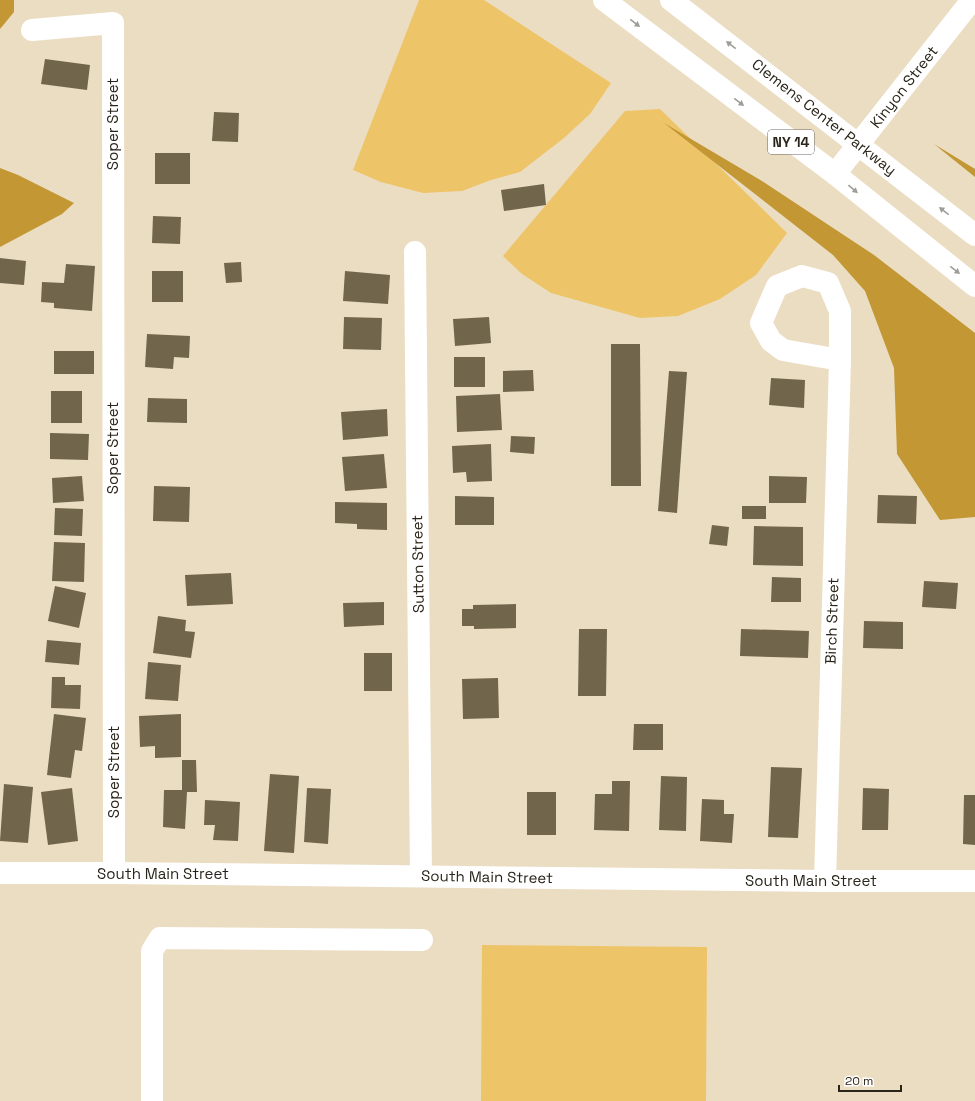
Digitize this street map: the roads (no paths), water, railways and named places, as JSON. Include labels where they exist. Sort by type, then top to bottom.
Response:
[{"type":"street","name":"NY 14","points":[[604,0],[835,174],[975,286]]},
{"type":"street","name":"Clemens Center Parkway","points":[[671,0],[859,143],[975,235]]},
{"type":"street","name":"Kinyon Street","points":[[835,174],[972,0]]},
{"type":"street","name":"Soper Street","points":[[32,30],[113,23],[114,873]]},
{"type":"street","name":"Sutton Street","points":[[415,252],[421,876]]},
{"type":"street","name":"Birch Street","points":[[825,882],[840,360]]},
{"type":"street","name":"South Main Street","points":[[0,873],[421,876],[825,882],[975,881]]},
{"type":"street","points":[[152,1101],[152,951],[160,938],[422,940]]}]
